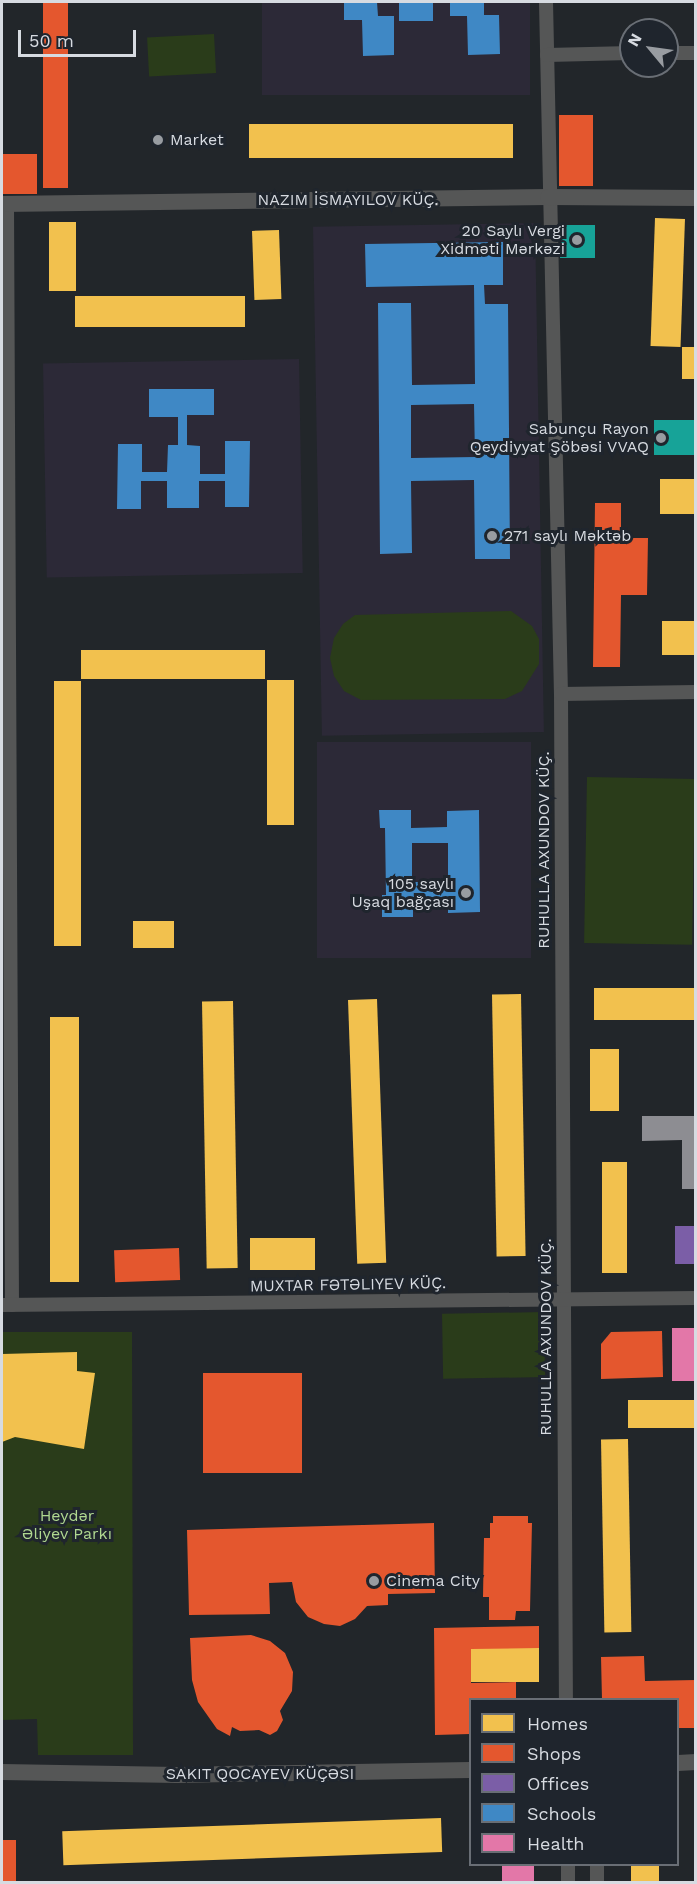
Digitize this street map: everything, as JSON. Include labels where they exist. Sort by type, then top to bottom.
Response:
[{"type":"street","name":"RUHULLA AXUNDOV KÜÇ.","points":[[546,2],[548,197],[561,694],[562,1300],[566,1698]]},
{"type":"street","points":[[679,53],[696,52]]},
{"type":"street","points":[[547,55],[619,53]]},
{"type":"street","points":[[7,1305],[4,204],[235,200],[303,202],[548,197],[696,198]]},
{"type":"street","points":[[561,694],[696,692]]},
{"type":"street","name":"MUXTAR FƏTƏLIYEV KÜÇ.","points":[[7,1305],[696,1298]]},
{"type":"street","points":[[2,1759],[43,1774]]},
{"type":"street","points":[[679,1763],[696,1762]]},
{"type":"street","name":"SAKIT QOCAYEV KÜÇƏSI","points":[[2,1772],[332,1774],[469,1770]]},
{"type":"street","points":[[568,1866],[568,1882]]},
{"type":"street","points":[[597,1866],[597,1882]]},
{"type":"shaded area","points":[[262,2],[530,2],[530,95],[262,95]]},
{"type":"shaded area","points":[[535,223],[544,732],[322,736],[313,227]]},
{"type":"shaded area","points":[[299,359],[303,573],[47,577],[43,363]]},
{"type":"shaded area","points":[[317,742],[531,742],[531,958],[317,958]]},
{"type":"green space","points":[[214,34],[216,73],[149,76],[147,38]]},
{"type":"green space","points":[[511,611],[532,626],[539,639],[539,664],[522,691],[505,699],[361,700],[344,691],[334,676],[330,658],[334,638],[343,624],[355,615]]},
{"type":"green space","points":[[587,777],[695,779],[692,945],[584,943]]},
{"type":"green space","points":[[544,1312],[545,1377],[443,1379],[442,1314]]},
{"type":"green space","name":"Heydər Əliyev Parkı","points":[[2,1332],[132,1332],[133,1755],[38,1755],[37,1719],[2,1720]]},
{"type":"building: Homes","points":[[249,124],[513,124],[513,158],[249,158]]},
{"type":"building: Homes","points":[[655,218],[685,219],[681,347],[651,346]]},
{"type":"building: Homes","points":[[49,222],[76,222],[76,291],[49,291]]},
{"type":"building: Homes","points":[[279,230],[281,299],[254,300],[252,231]]},
{"type":"building: Homes","points":[[75,296],[245,296],[245,327],[75,327]]},
{"type":"building: Homes","points":[[682,347],[696,347],[696,379],[682,379]]},
{"type":"building: Homes","points":[[660,479],[696,479],[696,514],[660,514]]},
{"type":"building: Homes","points":[[662,621],[696,621],[696,655],[662,655]]},
{"type":"building: Homes","points":[[81,650],[265,650],[265,679],[81,679]]},
{"type":"building: Homes","points":[[267,680],[294,680],[294,825],[267,825]]},
{"type":"building: Homes","points":[[54,681],[81,681],[81,946],[54,946]]},
{"type":"building: Homes","points":[[133,921],[174,921],[174,948],[133,948]]},
{"type":"building: Homes","points":[[594,988],[696,988],[696,1020],[594,1020]]},
{"type":"building: Homes","points":[[521,994],[526,1256],[497,1256],[492,995]]},
{"type":"building: Homes","points":[[377,999],[386,1263],[357,1264],[348,1000]]},
{"type":"building: Homes","points":[[233,1001],[238,1268],[207,1269],[202,1002]]},
{"type":"building: Homes","points":[[50,1017],[79,1017],[79,1282],[50,1282]]},
{"type":"building: Homes","points":[[590,1049],[619,1049],[619,1111],[590,1111]]},
{"type":"building: Homes","points":[[602,1162],[627,1162],[627,1273],[602,1273]]},
{"type":"building: Homes","points":[[250,1238],[315,1238],[315,1270],[250,1270]]},
{"type":"building: Homes","points":[[77,1352],[77,1371],[95,1373],[84,1449],[15,1437],[2,1442],[2,1354]]},
{"type":"building: Homes","points":[[628,1400],[696,1400],[696,1428],[628,1428]]},
{"type":"building: Homes","points":[[601,1439],[628,1439],[631,1632],[604,1632]]},
{"type":"building: Homes","points":[[471,1648],[539,1648],[539,1682],[471,1682]]},
{"type":"building: Homes","points":[[441,1818],[442,1852],[63,1865],[62,1831]]},
{"type":"building: Homes","points":[[631,1866],[659,1866],[659,1882],[631,1882]]},
{"type":"building: Shops","points":[[43,2],[68,2],[68,188],[43,188]]},
{"type":"building: Shops","points":[[559,115],[593,115],[593,186],[559,186]]},
{"type":"building: Shops","points":[[2,154],[37,154],[37,194],[2,194]]},
{"type":"building: Shops","points":[[595,503],[621,503],[621,538],[648,538],[647,595],[621,595],[620,667],[593,667]]},
{"type":"building: Shops","points":[[179,1248],[180,1280],[115,1282],[114,1250]]},
{"type":"building: Shops","points":[[662,1331],[663,1377],[601,1379],[601,1344],[611,1332]]},
{"type":"building: Shops","points":[[203,1373],[302,1373],[302,1473],[203,1473]]},
{"type":"building: Shops","points":[[493,1516],[528,1516],[528,1523],[532,1523],[530,1611],[516,1611],[515,1620],[489,1620],[489,1597],[483,1597],[484,1538],[490,1538],[490,1523],[493,1523]]},
{"type":"building: Shops","points":[[434,1523],[435,1593],[388,1594],[388,1605],[367,1606],[355,1619],[340,1626],[324,1624],[308,1617],[296,1602],[292,1582],[269,1583],[270,1614],[189,1615],[187,1530]]},
{"type":"building: Shops","points":[[539,1626],[539,1648],[471,1649],[471,1683],[516,1682],[516,1698],[469,1698],[469,1734],[435,1735],[434,1628]]},
{"type":"building: Shops","points":[[251,1635],[270,1641],[285,1653],[293,1672],[292,1691],[280,1711],[283,1720],[277,1731],[270,1735],[259,1730],[240,1731],[232,1727],[230,1736],[217,1729],[198,1702],[192,1680],[190,1638]]},
{"type":"building: Shops","points":[[644,1656],[645,1681],[696,1680],[696,1728],[679,1728],[679,1698],[602,1698],[601,1657]]},
{"type":"building: Shops","points":[[2,1840],[16,1840],[16,1882],[2,1882]]},
{"type":"building: Offices","points":[[675,1226],[696,1226],[696,1264],[675,1264]]},
{"type":"building: Schools","points":[[344,2],[377,2],[378,16],[394,16],[394,55],[363,56],[362,20],[344,20]]},
{"type":"building: Schools","points":[[399,2],[433,2],[433,21],[399,21]]},
{"type":"building: Schools","points":[[450,2],[484,2],[484,15],[499,15],[500,54],[468,55],[467,16],[450,16]]},
{"type":"building: Schools","points":[[503,242],[503,285],[484,285],[485,304],[508,304],[510,559],[475,559],[474,480],[411,481],[412,553],[380,554],[378,303],[411,303],[412,385],[475,384],[474,285],[366,287],[365,244]],"holes":[[[474,404],[475,457],[411,458],[411,405]]]},
{"type":"building: Schools","points":[[149,389],[214,389],[214,415],[187,415],[187,445],[200,446],[200,474],[225,474],[225,441],[250,441],[249,507],[225,507],[225,481],[199,481],[199,508],[167,508],[167,481],[141,481],[141,509],[117,509],[118,444],[142,444],[142,472],[167,472],[168,445],[178,445],[178,417],[149,417]]},
{"type":"building: Schools","points":[[379,810],[411,810],[411,828],[447,827],[447,811],[479,810],[480,912],[448,913],[448,897],[413,897],[413,917],[382,917],[382,895],[386,895],[385,828],[380,828]],"holes":[[[412,843],[448,843],[448,882],[412,882]]]},
{"type":"building: Health","points":[[672,1328],[696,1328],[696,1381],[672,1381]]},
{"type":"building: Health","points":[[502,1866],[534,1866],[534,1882],[502,1882]]},
{"type":"building: Public","points":[[560,225],[595,225],[595,258],[560,258]]},
{"type":"building: Public","points":[[654,420],[696,420],[696,455],[654,455]]},
{"type":"building: Industry","points":[[642,1116],[696,1116],[696,1189],[682,1189],[682,1140],[642,1141]]},
{"type":"place","name":"Market","points":[[158,140]]},
{"type":"place","name":"20 Saylı Vergi Xidməti Mərkəzi","points":[[577,240]]},
{"type":"place","name":"Sabunçu Rayon Qeydiyyat Şöbəsi VVAQ","points":[[661,438]]},
{"type":"place","name":"271 saylı Məktəb","points":[[492,536]]},
{"type":"place","name":"105 saylı Uşaq bağçası","points":[[466,893]]},
{"type":"place","name":"Cinema City","points":[[374,1581]]}]
